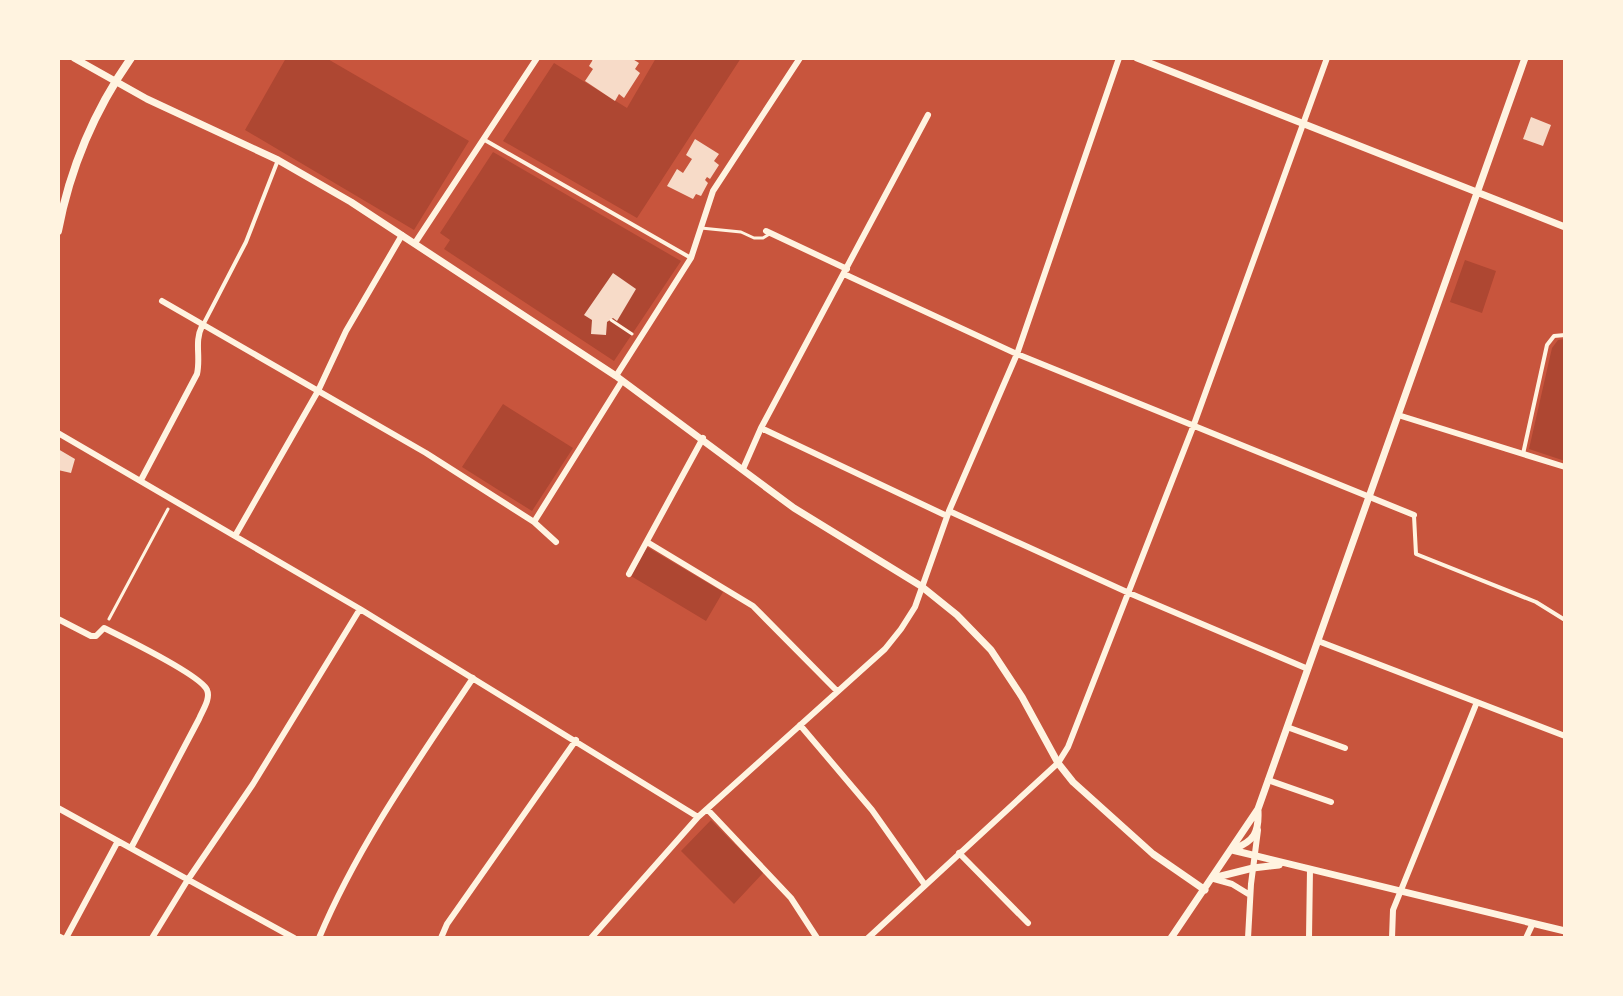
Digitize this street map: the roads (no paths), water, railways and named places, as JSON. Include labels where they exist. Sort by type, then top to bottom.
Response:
[{"type":"main road","points":[[58,231],[73,169],[95,119],[131,58]]},
{"type":"street","points":[[74,58],[115,82],[278,160],[415,243],[619,378],[794,508],[921,586],[957,615],[991,650],[1022,697],[1058,763],[1073,782],[1153,854],[1205,890]]},
{"type":"street","points":[[415,243],[537,58]]},
{"type":"street","points":[[534,522],[639,339],[691,258],[713,191],[800,58]]},
{"type":"street","points":[[591,938],[698,817],[885,649],[915,607],[948,513],[1017,354],[1119,58]]},
{"type":"street","points":[[1137,58],[1565,227]]},
{"type":"street","points":[[868,938],[1058,763],[1068,747],[1193,427],[1327,58]]},
{"type":"street","points":[[1171,938],[1258,809],[1525,58]]},
{"type":"street","points":[[743,469],[761,428],[928,115]]},
{"type":"street","points":[[483,139],[691,258]]},
{"type":"street","points":[[141,480],[197,374],[200,361],[197,336],[246,242],[278,160]]},
{"type":"street","points":[[768,232],[1017,354],[1414,515],[1416,554],[1536,602],[1565,620]]},
{"type":"street","points":[[235,536],[402,235]]},
{"type":"street","points":[[162,301],[426,453],[534,522],[556,542]]},
{"type":"street","points":[[1523,454],[1547,345],[1554,336],[1565,335]]},
{"type":"street","points":[[1398,415],[1565,467]]},
{"type":"street","points":[[761,428],[1129,593],[1308,669]]},
{"type":"street","points":[[58,433],[360,609],[698,817]]},
{"type":"street","points":[[629,574],[703,438]]},
{"type":"street","points":[[647,542],[753,606],[837,691]]},
{"type":"street","points":[[152,938],[245,796],[360,609]]},
{"type":"street","points":[[58,619],[91,636],[96,636],[104,628],[198,679],[209,695],[131,848]]},
{"type":"street","points":[[1318,641],[1565,736]]},
{"type":"street","points":[[319,938],[337,894],[394,797],[473,678]]},
{"type":"street","points":[[1392,938],[1393,910],[1477,702]]},
{"type":"street","points":[[800,725],[872,810],[925,885]]},
{"type":"street","points":[[1287,727],[1345,748]]},
{"type":"street","points":[[441,938],[447,924],[576,740]]},
{"type":"street","points":[[1268,780],[1331,802]]},
{"type":"street","points":[[58,808],[294,938]]},
{"type":"street","points":[[707,809],[791,898],[817,938]]},
{"type":"street","points":[[1248,938],[1259,828],[1258,809]]},
{"type":"street","points":[[1232,850],[1251,842],[1259,828]]},
{"type":"street","points":[[62,937],[118,841]]},
{"type":"street","points":[[1232,850],[1565,931]]},
{"type":"street","points":[[959,853],[1028,923]]},
{"type":"street","points":[[1213,878],[1253,868],[1293,865]]},
{"type":"street","points":[[1309,938],[1310,869]]},
{"type":"street","points":[[1213,878],[1232,884],[1250,895]]},
{"type":"street","points":[[1526,938],[1533,923]]},
{"type":"lane","points":[[699,228],[741,232],[754,238],[763,238],[768,232]]}]
